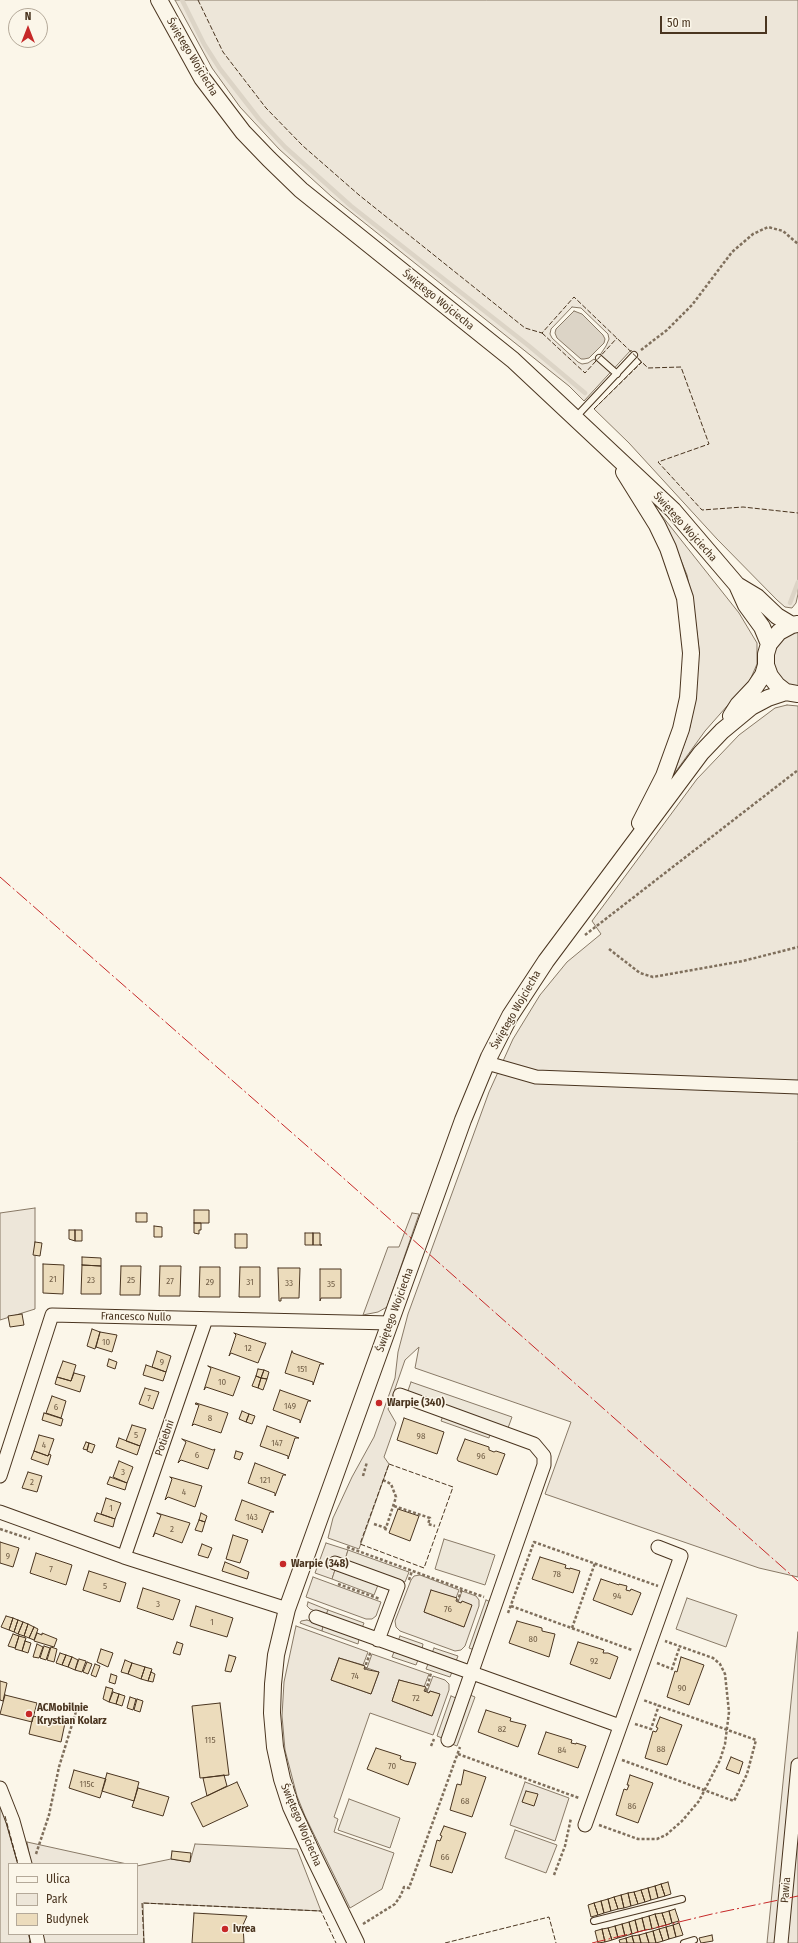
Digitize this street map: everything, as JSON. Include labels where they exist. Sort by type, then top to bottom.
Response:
[{"type":"street","name":"Świętego Wojciecha","points":[[159,0],[202,78],[239,127],[269,159],[326,210],[514,360],[673,510],[736,585],[746,605],[762,627],[769,644],[766,654],[766,665],[759,681],[738,705],[722,731],[689,769],[628,850],[542,967],[510,1016],[487,1063],[463,1120],[287,1609],[276,1655],[273,1684],[274,1733],[282,1779],[291,1807],[356,1943]]},
{"type":"street","points":[[614,455],[657,524],[668,548],[685,598],[691,653],[688,698],[681,729],[664,776],[628,850]]},
{"type":"street","name":"Świętego Wojciecha","points":[[736,585],[757,596],[777,616],[795,624]]},
{"type":"street","points":[[769,644],[779,632],[795,624]]},
{"type":"street","points":[[766,665],[770,676],[777,685],[792,693]]},
{"type":"street","name":"Świętego Wojciecha","points":[[722,731],[751,707],[768,698],[792,693]]},
{"type":"street","points":[[487,1063],[536,1077],[798,1087]]},
{"type":"street","name":"Francesco Nullo","points":[[0,1476],[52,1315],[390,1323]]},
{"type":"street","name":"Potiebni","points":[[124,1557],[206,1319]]},
{"type":"street","points":[[400,1394],[534,1444],[544,1456],[544,1465],[448,1740]]},
{"type":"street","points":[[0,1512],[124,1557],[287,1609]]},
{"type":"street","points":[[592,1825],[620,1726],[681,1556],[658,1547]]},
{"type":"street","points":[[335,1563],[398,1586],[378,1640]]},
{"type":"street","points":[[316,1617],[620,1726]]},
{"type":"street","name":"Pawia","points":[[781,1943],[798,1765]]},
{"type":"street","points":[[0,1788],[29,1862]]},
{"type":"lane","points":[[575,418],[634,354]]},
{"type":"lane","points":[[599,358],[617,374]]},
{"type":"lane","points":[[594,1921],[682,1899]]},
{"type":"lane","points":[[684,1943],[694,1940]]},
{"type":"path","points":[[634,354],[672,325],[692,305],[732,252],[753,234],[768,227],[783,231],[798,244]]},
{"type":"path","points":[[582,938],[798,770]]},
{"type":"path","points":[[609,949],[640,974],[653,977],[743,961],[798,947]]},
{"type":"path","points":[[362,1476],[367,1462]]},
{"type":"path","points":[[374,1524],[386,1530],[396,1497],[394,1488],[391,1484],[383,1480]]},
{"type":"path","points":[[394,1506],[430,1518],[428,1524],[435,1526]]},
{"type":"path","points":[[506,1621],[534,1542],[656,1585],[653,1592]]},
{"type":"path","points":[[347,1547],[486,1597],[482,1604]]},
{"type":"path","points":[[572,1628],[595,1563]]},
{"type":"path","points":[[407,1584],[412,1571]]},
{"type":"path","points":[[338,1584],[384,1601]]},
{"type":"path","points":[[457,1602],[462,1589]]},
{"type":"path","points":[[511,1606],[632,1650]]},
{"type":"path","points":[[592,1825],[638,1839],[657,1839],[666,1835],[682,1822],[706,1790],[720,1760],[728,1730],[728,1690],[725,1674],[720,1664],[713,1658],[665,1640]]},
{"type":"path","points":[[630,1658],[635,1643]]},
{"type":"path","points":[[657,1663],[672,1669],[680,1646]]},
{"type":"path","points":[[364,1649],[378,1654]]},
{"type":"path","points":[[366,1670],[366,1664],[371,1651]]},
{"type":"path","points":[[424,1670],[438,1675]]},
{"type":"path","points":[[426,1691],[431,1673]]},
{"type":"path","points":[[622,1760],[734,1801],[747,1774],[756,1740],[643,1700]]},
{"type":"path","points":[[29,1862],[49,1815],[59,1767],[78,1705]]},
{"type":"path","points":[[635,1724],[650,1729],[659,1705]]},
{"type":"path","points":[[432,1746],[436,1732]]},
{"type":"path","points":[[361,1921],[363,1925],[395,1904],[404,1887],[409,1888],[463,1739]]},
{"type":"path","points":[[458,1754],[579,1798]]},
{"type":"path","points":[[576,1805],[582,1791]]},
{"type":"path","points":[[554,1875],[565,1846],[574,1812]]},
{"type":"green space","points":[[175,0],[798,0],[798,594],[796,603],[792,608],[785,607],[777,600],[717,539],[629,443],[594,409],[641,362],[631,350],[584,401],[569,386],[332,197],[279,149],[240,107],[212,68]],"holes":[[[572,307],[581,308],[608,334],[609,339],[596,361],[594,359],[588,363],[582,364],[552,338],[550,334],[551,329]]]},
{"type":"green space","points":[[655,507],[739,613],[757,643],[757,664],[750,680],[705,731],[674,774],[690,727],[696,688],[699,649],[694,610],[687,575],[673,541]]},
{"type":"green space","points":[[798,628],[798,692],[775,678],[771,649],[776,640]]},
{"type":"green space","points":[[787,705],[798,706],[798,1577],[759,1568],[545,1494],[571,1422],[415,1368],[419,1347],[405,1360],[388,1409],[396,1423],[384,1457],[389,1464],[359,1549],[328,1538],[333,1518],[352,1477],[374,1437],[395,1378],[398,1352],[408,1314],[489,1092],[513,1039],[540,995],[567,962],[601,934],[592,921],[697,779],[739,735],[775,708]]},
{"type":"green space","points":[[35,1208],[35,1309],[0,1320],[0,1213]]},
{"type":"green space","points":[[412,1213],[419,1214],[387,1307],[378,1312],[363,1315],[388,1247],[399,1247]]},
{"type":"green space","points":[[326,1543],[348,1550],[345,1560],[335,1570],[332,1579],[315,1573]]},
{"type":"green space","points":[[420,1575],[459,1590],[456,1598],[432,1591],[424,1612],[464,1627],[461,1603],[458,1602],[462,1591],[476,1596],[479,1600],[479,1606],[465,1646],[461,1650],[455,1651],[400,1631],[396,1627],[395,1621],[411,1580],[414,1576]]},
{"type":"green space","points":[[313,1577],[381,1602],[376,1616],[372,1619],[366,1619],[306,1597]]},
{"type":"green space","points":[[308,1602],[328,1610],[326,1615],[310,1609],[307,1606]]},
{"type":"green space","points":[[307,1620],[323,1626],[322,1631],[300,1623],[301,1621]]},
{"type":"green space","points":[[296,1626],[368,1652],[363,1665],[339,1658],[331,1680],[371,1694],[379,1672],[367,1668],[372,1654],[429,1674],[424,1687],[399,1680],[392,1701],[432,1716],[439,1694],[430,1691],[429,1693],[427,1692],[433,1676],[445,1680],[449,1684],[449,1690],[433,1735],[370,1713],[334,1817],[338,1819],[334,1832],[394,1853],[382,1889],[350,1908],[305,1816],[297,1796],[285,1750],[282,1716],[284,1682]]},
{"type":"green space","points":[[798,1632],[798,1943],[767,1943]]},
{"type":"green space","points":[[525,1782],[569,1798],[555,1841],[510,1825]]},
{"type":"green space","points":[[0,1802],[18,1863],[8,1863],[8,1935],[29,1935],[30,1943],[0,1943]]},
{"type":"green space","points":[[515,1830],[557,1845],[546,1873],[505,1858]]},
{"type":"green space","points":[[27,1842],[122,1863],[31,1863]]},
{"type":"green space","points":[[195,1844],[297,1849],[321,1911],[143,1903],[144,1943],[44,1943],[43,1935],[138,1935],[138,1866],[171,1859],[190,1862]]},
{"type":"shaded area","points":[[574,311],[582,314],[603,335],[605,339],[604,343],[589,358],[581,359],[557,338],[555,333],[556,329]]},
{"type":"shaded area","points":[[411,1382],[512,1417],[504,1439],[490,1434],[489,1438],[441,1421],[443,1416],[404,1402]]},
{"type":"shaded area","points":[[444,1539],[495,1555],[485,1585],[435,1569]]},
{"type":"shaded area","points":[[348,1550],[409,1572],[405,1582],[345,1560]]},
{"type":"shaded area","points":[[335,1570],[378,1585],[374,1595],[332,1579]]},
{"type":"shaded area","points":[[687,1598],[737,1615],[726,1647],[676,1629]]},
{"type":"shaded area","points":[[486,1600],[491,1602],[474,1650],[469,1648]]},
{"type":"shaded area","points":[[328,1610],[364,1623],[362,1628],[326,1615]]},
{"type":"shaded area","points":[[323,1626],[359,1639],[358,1644],[322,1631]]},
{"type":"shaded area","points":[[400,1636],[423,1644],[422,1649],[398,1641]]},
{"type":"shaded area","points":[[434,1648],[458,1656],[456,1661],[432,1653]]},
{"type":"shaded area","points":[[394,1652],[418,1660],[416,1665],[392,1657]]},
{"type":"shaded area","points":[[428,1664],[452,1672],[450,1677],[426,1669]]},
{"type":"shaded area","points":[[470,1695],[475,1697],[457,1746],[452,1744]]},
{"type":"shaded area","points":[[451,1696],[456,1698],[442,1738],[437,1736]]},
{"type":"shaded area","points":[[349,1799],[400,1818],[390,1848],[338,1830]]},
{"type":"building","points":[[194,1210],[209,1210],[209,1223],[194,1223]]},
{"type":"building","points":[[136,1213],[147,1213],[147,1222],[136,1222]]},
{"type":"building","points":[[194,1223],[201,1223],[201,1230],[199,1230],[199,1234],[194,1233]]},
{"type":"building","points":[[154,1226],[162,1227],[162,1237],[154,1237]]},
{"type":"building","points":[[69,1230],[75,1230],[75,1241],[69,1239]]},
{"type":"building","points":[[75,1230],[82,1230],[82,1241],[75,1241]]},
{"type":"building","points":[[305,1233],[313,1233],[313,1245],[305,1245]]},
{"type":"building","points":[[313,1233],[320,1233],[320,1245],[313,1245]]},
{"type":"building","points":[[235,1234],[247,1234],[247,1248],[235,1248]]},
{"type":"building","points":[[35,1242],[42,1243],[40,1256],[33,1255]]},
{"type":"building","points":[[82,1257],[101,1258],[101,1266],[82,1265]]},
{"type":"building","points":[[43,1264],[64,1265],[63,1294],[43,1293]]},
{"type":"building","points":[[82,1265],[101,1266],[101,1294],[81,1294]]},
{"type":"building","points":[[121,1266],[141,1266],[140,1295],[120,1295]]},
{"type":"building","points":[[160,1266],[181,1266],[180,1296],[159,1296]]},
{"type":"building","points":[[200,1267],[220,1267],[220,1297],[199,1297]]},
{"type":"building","points":[[240,1267],[260,1267],[260,1297],[239,1297]]},
{"type":"building","points":[[278,1268],[300,1268],[299,1298],[281,1298],[281,1301],[279,1301]]},
{"type":"building","points":[[320,1269],[341,1269],[341,1298],[321,1298],[320,1301]]},
{"type":"building","points":[[22,1314],[24,1325],[10,1327],[8,1316]]},
{"type":"building","points":[[92,1329],[100,1332],[95,1349],[87,1346]]},
{"type":"building","points":[[100,1332],[117,1335],[112,1352],[96,1347]]},
{"type":"building","points":[[234,1333],[266,1343],[258,1363],[231,1353],[229,1356],[236,1335]]},
{"type":"building","points":[[157,1351],[171,1356],[166,1372],[152,1367]]},
{"type":"building","points":[[292,1351],[293,1353],[324,1364],[320,1364],[313,1385],[313,1382],[285,1373]]},
{"type":"building","points":[[109,1359],[117,1362],[115,1369],[107,1366]]},
{"type":"building","points":[[63,1361],[76,1365],[71,1381],[57,1377]]},
{"type":"building","points":[[146,1365],[166,1372],[163,1381],[143,1375]]},
{"type":"building","points":[[208,1366],[240,1377],[233,1396],[206,1387],[204,1390],[211,1368]]},
{"type":"building","points":[[258,1369],[264,1370],[261,1378],[256,1376]]},
{"type":"building","points":[[264,1370],[269,1372],[267,1379],[261,1378]]},
{"type":"building","points":[[74,1373],[85,1376],[80,1392],[55,1384],[57,1377],[71,1381]]},
{"type":"building","points":[[256,1376],[261,1378],[258,1388],[252,1386]]},
{"type":"building","points":[[261,1378],[267,1379],[263,1390],[258,1388]]},
{"type":"building","points":[[145,1388],[159,1392],[153,1409],[139,1404]]},
{"type":"building","points":[[280,1390],[311,1401],[308,1401],[300,1423],[300,1420],[273,1410]]},
{"type":"building","points":[[52,1396],[66,1401],[61,1418],[46,1413]]},
{"type":"building","points":[[196,1403],[228,1413],[221,1433],[194,1424],[192,1426],[199,1405],[195,1404]]},
{"type":"building","points":[[242,1411],[249,1414],[246,1422],[239,1419]]},
{"type":"building","points":[[44,1413],[63,1419],[61,1426],[42,1420]]},
{"type":"building","points":[[249,1414],[255,1416],[252,1424],[246,1422]]},
{"type":"building","points":[[404,1418],[444,1432],[437,1454],[397,1440]]},
{"type":"building","points":[[132,1425],[146,1429],[140,1446],[126,1441]]},
{"type":"building","points":[[267,1426],[299,1438],[295,1438],[288,1459],[288,1456],[260,1446]]},
{"type":"building","points":[[39,1435],[54,1439],[48,1456],[34,1451]]},
{"type":"building","points":[[119,1438],[140,1446],[137,1455],[116,1447]]},
{"type":"building","points":[[182,1439],[213,1450],[215,1449],[208,1469],[181,1460],[178,1463],[186,1442]]},
{"type":"building","points":[[465,1439],[489,1447],[489,1450],[494,1452],[496,1451],[505,1454],[497,1475],[458,1461],[457,1459]]},
{"type":"building","points":[[86,1442],[89,1443],[87,1450],[83,1449]]},
{"type":"building","points":[[89,1443],[95,1445],[92,1453],[87,1451]]},
{"type":"building","points":[[34,1451],[48,1456],[49,1454],[51,1455],[48,1465],[31,1459]]},
{"type":"building","points":[[236,1451],[243,1453],[240,1460],[234,1458]]},
{"type":"building","points":[[119,1461],[133,1467],[127,1483],[113,1477]]},
{"type":"building","points":[[255,1463],[286,1475],[283,1475],[275,1496],[275,1493],[248,1483]]},
{"type":"building","points":[[28,1472],[42,1476],[37,1492],[22,1488]]},
{"type":"building","points":[[110,1477],[127,1483],[125,1490],[107,1484]]},
{"type":"building","points":[[170,1477],[202,1486],[195,1507],[168,1497],[165,1500],[172,1479]]},
{"type":"building","points":[[106,1498],[121,1503],[115,1519],[101,1514]]},
{"type":"building","points":[[242,1500],[274,1512],[270,1512],[262,1533],[262,1530],[235,1520]]},
{"type":"building","points":[[398,1509],[419,1516],[410,1541],[389,1533]]},
{"type":"building","points":[[97,1513],[115,1519],[113,1527],[94,1521]]},
{"type":"building","points":[[157,1513],[190,1523],[182,1543],[155,1533],[153,1537],[161,1515]]},
{"type":"building","points":[[201,1513],[207,1516],[205,1522],[199,1520]]},
{"type":"building","points":[[199,1520],[205,1522],[202,1532],[195,1530]]},
{"type":"building","points":[[233,1535],[248,1540],[240,1563],[226,1559]]},
{"type":"building","points":[[0,1542],[19,1548],[13,1567],[0,1563]]},
{"type":"building","points":[[202,1544],[212,1548],[208,1558],[198,1555]]},
{"type":"building","points":[[36,1553],[72,1565],[66,1585],[30,1573]]},
{"type":"building","points":[[540,1557],[566,1565],[565,1568],[580,1571],[573,1593],[532,1579]]},
{"type":"building","points":[[225,1562],[249,1572],[247,1579],[222,1571]]},
{"type":"building","points":[[89,1571],[126,1583],[120,1602],[83,1590]]},
{"type":"building","points":[[601,1579],[627,1586],[626,1590],[630,1591],[631,1589],[641,1593],[632,1615],[593,1600]]},
{"type":"building","points":[[143,1588],[180,1600],[173,1620],[137,1608]]},
{"type":"building","points":[[431,1590],[457,1598],[456,1601],[461,1603],[462,1601],[472,1605],[464,1627],[424,1612]]},
{"type":"building","points":[[196,1606],[233,1618],[227,1637],[190,1626]]},
{"type":"building","points":[[6,1616],[13,1618],[9,1630],[1,1627]]},
{"type":"building","points":[[13,1618],[18,1620],[14,1632],[9,1630]]},
{"type":"building","points":[[18,1620],[23,1622],[18,1634],[14,1632]]},
{"type":"building","points":[[517,1621],[542,1628],[542,1631],[555,1634],[549,1657],[509,1643]]},
{"type":"building","points":[[23,1622],[28,1624],[24,1636],[18,1634]]},
{"type":"building","points":[[28,1624],[34,1627],[29,1638],[24,1636]]},
{"type":"building","points":[[34,1627],[38,1629],[34,1640],[29,1638]]},
{"type":"building","points":[[37,1633],[42,1635],[42,1633],[57,1639],[54,1647],[34,1641]]},
{"type":"building","points":[[13,1634],[19,1636],[15,1648],[8,1646]]},
{"type":"building","points":[[19,1636],[26,1638],[22,1651],[15,1649]]},
{"type":"building","points":[[25,1641],[31,1643],[28,1653],[22,1651]]},
{"type":"building","points":[[177,1642],[183,1644],[180,1655],[173,1653]]},
{"type":"building","points":[[578,1642],[604,1650],[603,1653],[608,1653],[618,1657],[610,1679],[570,1664]]},
{"type":"building","points":[[37,1644],[43,1647],[39,1658],[33,1657]]},
{"type":"building","points":[[44,1646],[50,1648],[46,1660],[40,1658]]},
{"type":"building","points":[[51,1647],[57,1649],[54,1662],[47,1660]]},
{"type":"building","points":[[101,1649],[113,1653],[108,1667],[97,1662]]},
{"type":"building","points":[[60,1653],[66,1655],[62,1665],[56,1663]]},
{"type":"building","points":[[66,1655],[72,1657],[68,1667],[62,1665]]},
{"type":"building","points":[[229,1655],[236,1657],[231,1672],[225,1671]]},
{"type":"building","points":[[72,1657],[78,1660],[75,1670],[68,1667]]},
{"type":"building","points":[[681,1657],[704,1665],[689,1705],[667,1697]]},
{"type":"building","points":[[339,1658],[365,1666],[364,1669],[379,1672],[371,1694],[331,1680]]},
{"type":"building","points":[[79,1659],[86,1661],[82,1672],[75,1670]]},
{"type":"building","points":[[125,1660],[132,1663],[128,1674],[121,1672]]},
{"type":"building","points":[[87,1662],[92,1664],[88,1674],[83,1672]]},
{"type":"building","points":[[132,1663],[145,1667],[141,1679],[128,1674]]},
{"type":"building","points":[[95,1664],[100,1666],[96,1677],[91,1675]]},
{"type":"building","points":[[145,1667],[152,1669],[148,1681],[141,1679]]},
{"type":"building","points":[[151,1672],[155,1674],[153,1682],[148,1681]]},
{"type":"building","points":[[111,1674],[117,1676],[115,1684],[109,1682]]},
{"type":"building","points":[[399,1680],[426,1687],[424,1691],[429,1693],[430,1691],[440,1694],[432,1716],[392,1701]]},
{"type":"building","points":[[0,1681],[7,1683],[3,1701],[0,1700]]},
{"type":"building","points":[[106,1687],[113,1689],[109,1702],[103,1699]]},
{"type":"building","points":[[113,1692],[119,1694],[116,1704],[109,1702]]},
{"type":"building","points":[[119,1694],[125,1696],[122,1706],[116,1704]]},
{"type":"building","points":[[5,1695],[37,1703],[32,1722],[0,1714]]},
{"type":"building","points":[[130,1697],[136,1699],[133,1710],[127,1708]]},
{"type":"building","points":[[137,1699],[143,1701],[140,1712],[134,1710]]},
{"type":"building","points":[[220,1703],[229,1775],[200,1778],[192,1706]]},
{"type":"building","points":[[486,1710],[511,1718],[510,1721],[526,1725],[518,1747],[478,1732]]},
{"type":"building","points":[[33,1716],[65,1723],[61,1742],[29,1734]]},
{"type":"building","points":[[660,1717],[682,1725],[667,1765],[645,1758],[653,1731],[656,1732],[658,1728],[656,1727]]},
{"type":"building","points":[[546,1732],[572,1740],[571,1743],[586,1746],[578,1768],[538,1754]]},
{"type":"building","points":[[376,1748],[401,1756],[400,1759],[405,1761],[416,1763],[408,1785],[367,1769]]},
{"type":"building","points":[[731,1757],[743,1762],[739,1774],[726,1769]]},
{"type":"building","points":[[74,1770],[106,1779],[100,1798],[69,1788]]},
{"type":"building","points":[[464,1770],[486,1777],[472,1817],[450,1810],[457,1784],[461,1785]]},
{"type":"building","points":[[107,1773],[139,1782],[134,1801],[102,1791]]},
{"type":"building","points":[[224,1775],[227,1786],[207,1796],[203,1778]]},
{"type":"building","points":[[630,1775],[653,1783],[638,1823],[616,1815],[624,1789],[627,1790],[629,1785],[627,1785]]},
{"type":"building","points":[[237,1782],[248,1806],[203,1827],[191,1803]]},
{"type":"building","points":[[138,1788],[169,1797],[163,1816],[132,1807]]},
{"type":"building","points":[[526,1791],[538,1794],[534,1806],[522,1802]]},
{"type":"building","points":[[444,1826],[466,1833],[452,1873],[430,1866],[437,1840],[440,1841],[442,1836],[440,1835]]},
{"type":"building","points":[[172,1851],[191,1853],[190,1862],[171,1859]]},
{"type":"building","points":[[668,1882],[671,1894],[665,1896],[661,1884]]},
{"type":"building","points":[[661,1884],[665,1896],[658,1898],[655,1886]]},
{"type":"building","points":[[655,1886],[658,1898],[651,1900],[648,1888]]},
{"type":"building","points":[[648,1888],[651,1900],[645,1902],[641,1890]]},
{"type":"building","points":[[641,1890],[645,1902],[638,1904],[634,1892]]},
{"type":"building","points":[[634,1892],[638,1904],[631,1906],[628,1893]]},
{"type":"building","points":[[628,1893],[631,1906],[624,1908],[621,1895]]},
{"type":"building","points":[[621,1895],[624,1908],[618,1909],[614,1897]]},
{"type":"building","points":[[614,1897],[618,1909],[611,1911],[608,1899]]},
{"type":"building","points":[[608,1899],[611,1911],[604,1913],[601,1901]]},
{"type":"building","points":[[601,1901],[604,1913],[598,1915],[594,1903]]},
{"type":"building","points":[[594,1903],[598,1915],[591,1917],[588,1905]]},
{"type":"building","points":[[675,1909],[679,1921],[672,1923],[669,1911]]},
{"type":"building","points":[[669,1911],[672,1923],[666,1925],[662,1913]]},
{"type":"building","points":[[194,1913],[247,1916],[243,1925],[244,1943],[192,1943]]},
{"type":"building","points":[[662,1913],[666,1925],[659,1927],[655,1914]]},
{"type":"building","points":[[655,1914],[659,1927],[652,1929],[649,1916]]},
{"type":"building","points":[[649,1916],[652,1929],[645,1930],[642,1918]]},
{"type":"building","points":[[642,1918],[645,1930],[638,1932],[635,1920]]},
{"type":"building","points":[[635,1920],[638,1932],[632,1934],[629,1922]]},
{"type":"building","points":[[629,1922],[632,1934],[625,1936],[622,1924]]},
{"type":"building","points":[[679,1923],[683,1935],[676,1937],[673,1925]]},
{"type":"building","points":[[622,1924],[625,1936],[618,1938],[615,1926]]},
{"type":"building","points":[[673,1925],[676,1937],[669,1939],[666,1927]]},
{"type":"building","points":[[615,1926],[618,1938],[612,1940],[608,1928]]},
{"type":"building","points":[[666,1927],[669,1939],[663,1941],[659,1929]]},
{"type":"building","points":[[608,1928],[612,1940],[605,1942],[602,1929]]},
{"type":"building","points":[[602,1929],[605,1942],[598,1943],[595,1931]]},
{"type":"building","points":[[659,1929],[663,1941],[656,1943],[653,1931]]},
{"type":"building","points":[[653,1931],[656,1943],[649,1943],[646,1933]]},
{"type":"building","points":[[646,1933],[649,1943],[641,1943],[639,1935]]},
{"type":"building","points":[[639,1935],[641,1943],[634,1943],[632,1936]]},
{"type":"building","points":[[712,1935],[713,1941],[701,1943],[699,1938]]},
{"type":"building","points":[[632,1936],[634,1943],[627,1943],[626,1938]]},
{"type":"building","points":[[626,1938],[627,1943],[620,1943],[619,1940]]},
{"type":"waterway","points":[[182,0],[204,44],[220,69],[259,119],[285,147],[351,206],[529,346],[585,393]]},
{"type":"waterway","points":[[790,603],[798,582]]},
{"type":"fence","points":[[198,0],[223,52],[266,108],[303,146],[359,195],[525,328],[542,333],[574,297],[648,368],[681,367],[709,444],[658,462],[702,510],[743,507],[798,513]]},
{"type":"fence","points":[[542,333],[585,373],[617,338]]},
{"type":"fence","points":[[594,409],[642,362]]},
{"type":"fence","points":[[389,1464],[453,1487],[424,1568],[360,1544],[389,1464]]},
{"type":"fence","points":[[5,1816],[18,1863]]},
{"type":"fence","points":[[144,1943],[142,1903],[321,1911],[336,1943]]},
{"type":"fence","points":[[445,1943],[549,1917],[556,1943]]},
{"type":"fence","points":[[29,1935],[30,1943]]},
{"type":"power","points":[[0,877],[323,1160],[798,1581]]},
{"type":"power","points":[[592,1943],[712,1914],[798,1896]]},
{"type":"place","name":"Warpie (340)","points":[[379,1403]]},
{"type":"place","name":"Warpie (348)","points":[[283,1564]]},
{"type":"place","name":"ACMobilnie Krystian Kolarz","points":[[29,1714]]},
{"type":"place","name":"Ivrea","points":[[225,1929]]}]
